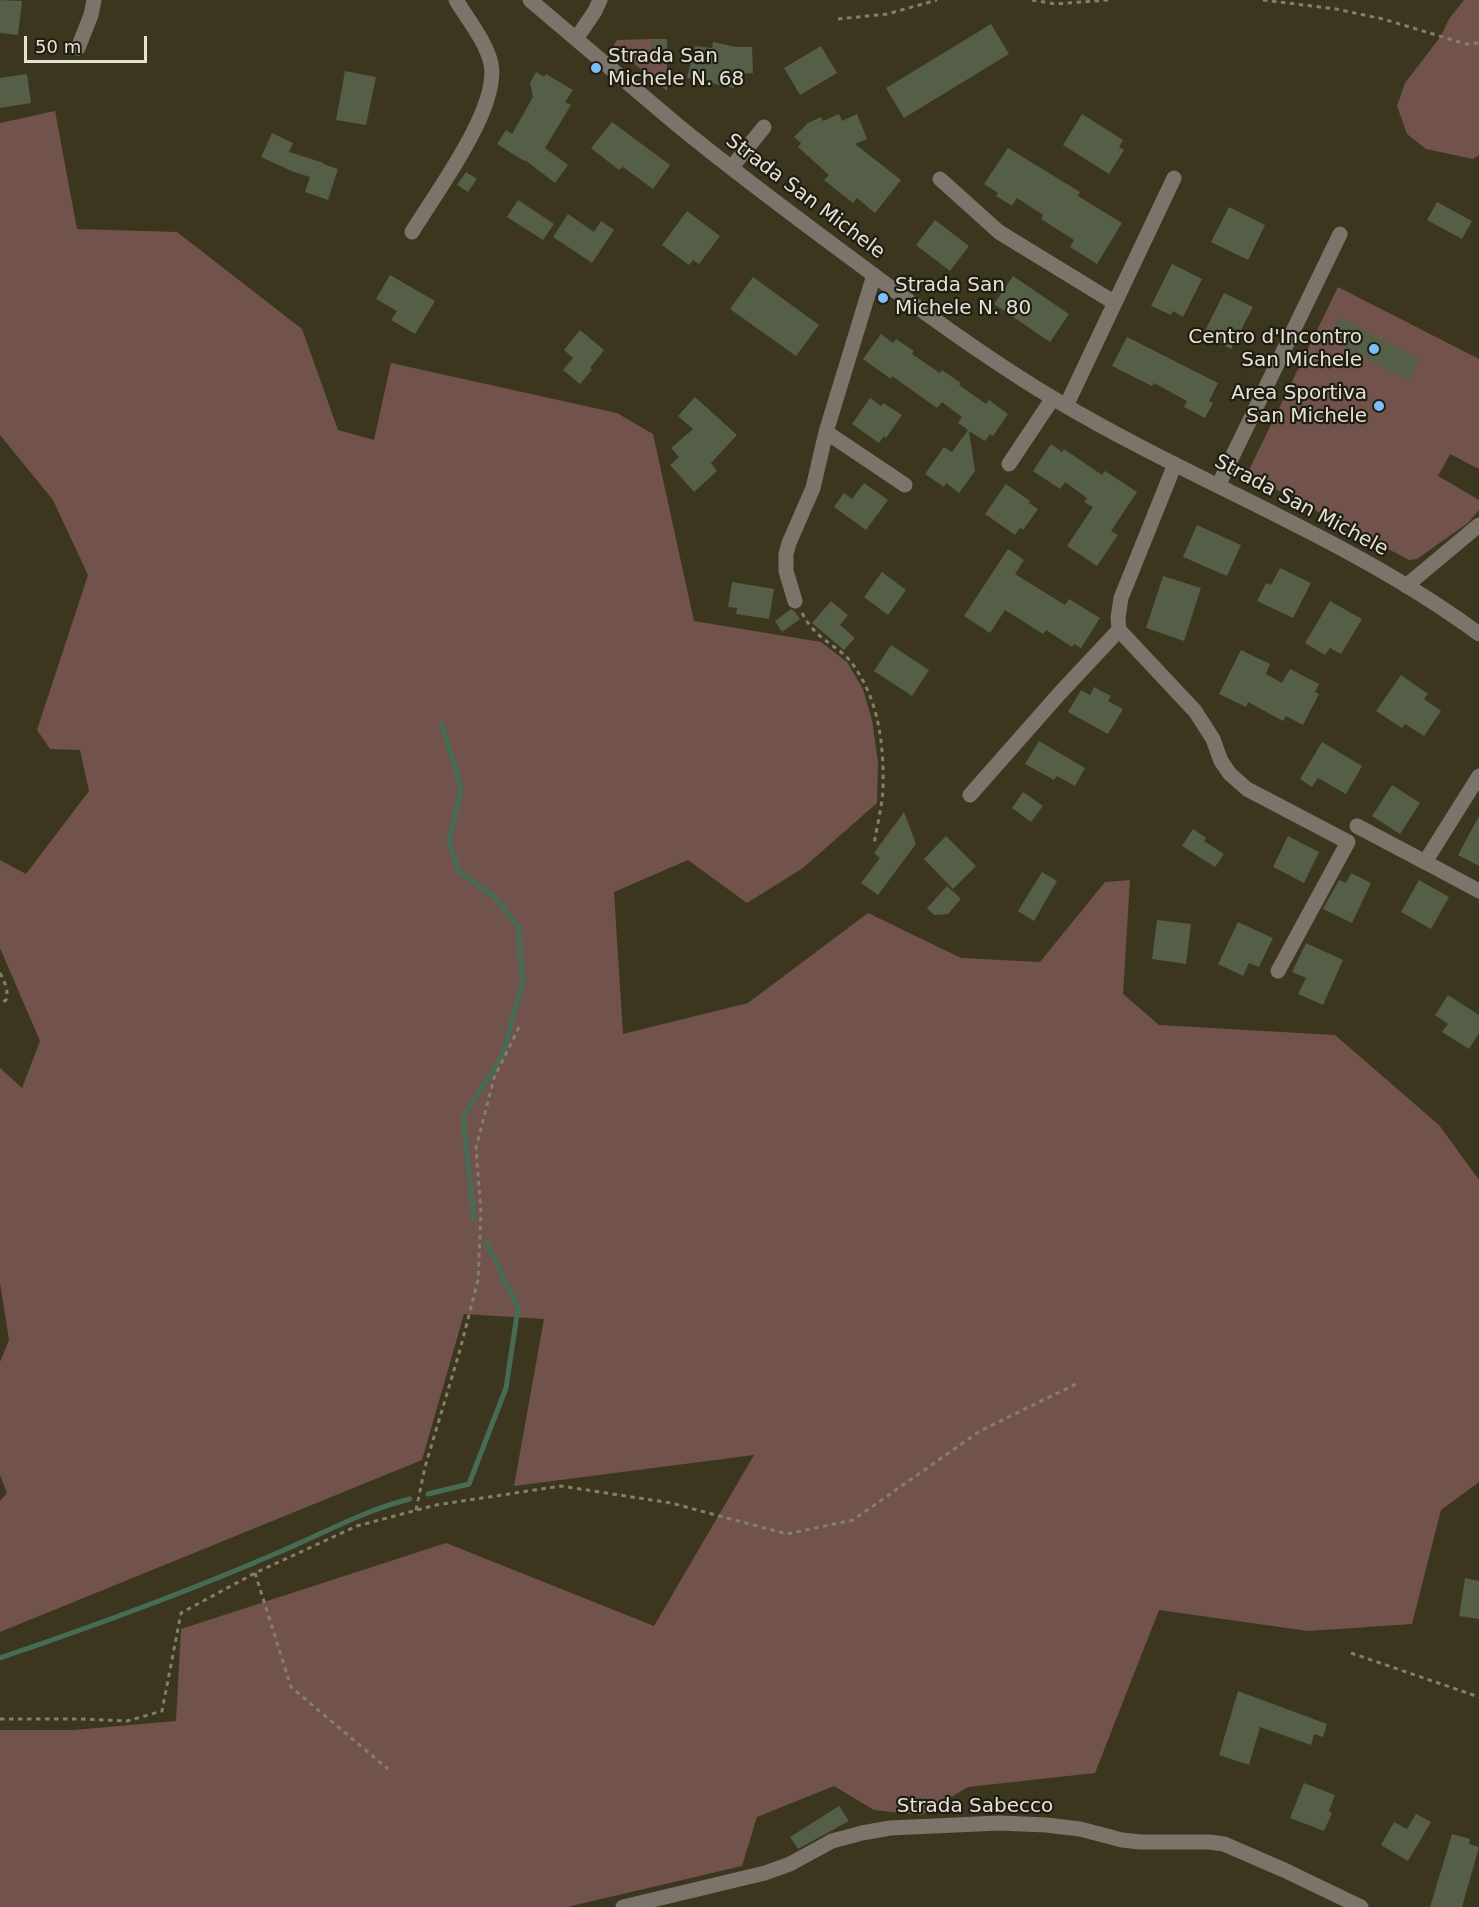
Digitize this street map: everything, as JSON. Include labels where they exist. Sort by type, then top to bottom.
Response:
[{"type":"street","points":[[78,48],[91,15],[94,0]]},
{"type":"street","points":[[412,232],[473,134],[489,95],[493,76],[491,61],[483,44],[456,0]]},
{"type":"street","name":"Strada San Michele","points":[[530,0],[677,124],[796,218],[964,340],[1059,402],[1175,464],[1328,541],[1406,586],[1479,634]]},
{"type":"street","points":[[576,39],[600,0]]},
{"type":"street","points":[[732,167],[764,127]]},
{"type":"street","points":[[1009,464],[1059,402],[1115,303],[1174,178]]},
{"type":"street","points":[[940,179],[999,232],[1115,303]]},
{"type":"street","points":[[1218,486],[1340,234]]},
{"type":"street","points":[[795,601],[786,571],[786,554],[813,488],[826,432],[874,275]]},
{"type":"street","points":[[826,432],[905,485]]},
{"type":"street","points":[[1175,464],[1121,598],[1119,630],[1195,711],[1213,739],[1221,761],[1230,774],[1247,789],[1348,842],[1278,970]]},
{"type":"street","points":[[1406,586],[1479,525]]},
{"type":"street","points":[[970,795],[1119,630]]},
{"type":"street","points":[[1425,862],[1479,776]]},
{"type":"street","points":[[1357,826],[1479,891]]},
{"type":"street","name":"Strada Sabecco","points":[[622,1907],[765,1873],[790,1864],[832,1841],[862,1833],[890,1828],[999,1823],[1080,1829],[1122,1840],[1140,1842],[1224,1844],[1361,1907]]},
{"type":"path","points":[[838,19],[887,14],[937,0]]},
{"type":"path","points":[[1032,0],[1055,4],[1107,0]]},
{"type":"path","points":[[1263,0],[1336,9],[1383,19],[1466,44],[1479,43]]},
{"type":"path","points":[[795,601],[816,633],[849,659],[864,680],[872,697],[882,749],[883,791],[874,844]]},
{"type":"path","points":[[0,973],[7,986],[8,994],[6,1000],[0,1004]]},
{"type":"path","points":[[416,1510],[425,1467],[478,1280],[481,1213],[476,1148],[494,1078],[520,1025]]},
{"type":"path","points":[[0,1719],[127,1721],[162,1711],[181,1613],[255,1573],[357,1526],[436,1505],[561,1486],[671,1503],[787,1534],[853,1520],[980,1431],[1076,1384]]},
{"type":"path","points":[[255,1573],[291,1687],[388,1769]]},
{"type":"path","points":[[1351,1653],[1479,1697]]},
{"type":"shaded area","points":[[1464,0],[1479,0],[1479,155],[1473,159],[1426,149],[1407,134],[1397,106],[1405,83],[1441,36],[1449,19]]},
{"type":"shaded area","points":[[653,39],[652,51],[667,52],[667,91],[613,46],[617,40]]},
{"type":"shaded area","points":[[55,111],[77,229],[177,232],[302,329],[338,430],[374,440],[391,363],[617,413],[653,434],[694,621],[821,642],[847,662],[863,689],[872,720],[878,762],[877,803],[803,868],[747,903],[688,860],[614,892],[623,1034],[748,1003],[868,913],[961,958],[1040,962],[1105,882],[1130,880],[1123,994],[1159,1025],[1335,1035],[1439,1125],[1479,1180],[1479,1482],[1441,1510],[1412,1624],[1308,1631],[1159,1610],[1095,1773],[968,1787],[922,1815],[874,1810],[834,1786],[757,1817],[742,1866],[567,1907],[0,1907],[0,1730],[74,1730],[176,1721],[181,1629],[446,1543],[654,1626],[754,1455],[514,1486],[544,1319],[464,1314],[422,1460],[0,1632],[0,1501],[7,1493],[0,1475],[0,1362],[9,1340],[0,1283],[0,1068],[22,1088],[40,1041],[0,948],[0,860],[26,874],[89,791],[80,750],[50,749],[37,730],[88,575],[53,500],[0,435],[0,123]]},
{"type":"shaded area","name":"Area Sportiva San Michele","points":[[1338,287],[1479,359],[1479,469],[1450,454],[1438,476],[1479,500],[1479,510],[1468,523],[1417,559],[1409,560],[1247,474]]},
{"type":"building","points":[[0,0],[22,1],[18,35],[0,33]]},
{"type":"building","points":[[991,24],[1009,54],[904,118],[886,88]]},
{"type":"building","points":[[653,39],[667,39],[667,52],[652,51]]},
{"type":"building","points":[[713,42],[736,47],[752,47],[753,73],[737,74],[734,88],[687,78],[695,46],[712,48]]},
{"type":"building","points":[[821,46],[837,73],[800,95],[784,68]]},
{"type":"building","points":[[345,71],[376,77],[366,125],[336,120]]},
{"type":"building","points":[[536,72],[544,77],[546,74],[573,90],[565,102],[571,105],[545,148],[568,165],[555,183],[525,160],[497,144],[506,130],[512,134],[533,97],[530,83]]},
{"type":"building","points":[[27,74],[31,103],[0,108],[0,78]]},
{"type":"building","points":[[839,114],[842,121],[857,114],[867,139],[855,144],[901,180],[875,213],[857,198],[853,203],[824,180],[829,175],[798,147],[801,143],[794,137],[808,123],[821,117],[823,121]]},
{"type":"building","points":[[1082,114],[1123,140],[1119,147],[1124,150],[1109,174],[1063,145]]},
{"type":"building","points":[[612,122],[670,165],[653,189],[623,167],[619,170],[591,148]]},
{"type":"building","points":[[272,133],[293,143],[289,152],[338,169],[328,200],[305,192],[310,177],[261,157]]},
{"type":"building","points":[[1008,148],[1080,192],[1078,196],[1122,223],[1097,264],[1070,247],[1074,240],[1041,219],[1043,215],[1017,198],[1012,206],[996,196],[998,193],[984,184]]},
{"type":"building","points":[[466,172],[477,179],[468,192],[457,185]]},
{"type":"building","points":[[518,200],[554,224],[543,240],[507,217]]},
{"type":"building","points":[[1437,202],[1472,221],[1462,239],[1427,220]]},
{"type":"building","points":[[1229,207],[1265,225],[1248,260],[1211,242]]},
{"type":"building","points":[[687,211],[720,236],[699,264],[693,260],[689,265],[662,245]]},
{"type":"building","points":[[568,214],[594,232],[601,221],[614,230],[592,263],[553,237]]},
{"type":"building","points":[[935,220],[969,246],[950,271],[916,245]]},
{"type":"building","points":[[1172,264],[1202,279],[1183,317],[1173,311],[1171,315],[1151,306]]},
{"type":"building","points":[[390,275],[435,301],[415,334],[391,320],[397,311],[376,299]]},
{"type":"building","points":[[1013,276],[1069,314],[1050,342],[994,304]]},
{"type":"building","points":[[753,277],[819,325],[796,356],[730,309]]},
{"type":"building","points":[[1224,293],[1253,307],[1231,349],[1214,340],[1216,336],[1205,331]]},
{"type":"building","name":"Centro d'Incontro San Michele","points":[[1340,317],[1420,360],[1409,381],[1328,338]]},
{"type":"building","points":[[580,330],[604,350],[580,384],[563,370],[573,358],[564,350]]},
{"type":"building","points":[[881,334],[893,343],[896,339],[914,351],[912,354],[940,373],[942,370],[986,404],[989,400],[1008,414],[993,436],[990,434],[985,441],[969,431],[975,471],[959,493],[946,483],[944,487],[925,474],[944,447],[952,452],[968,430],[958,423],[962,417],[942,402],[937,408],[892,376],[891,379],[863,359]]},
{"type":"building","points":[[1127,337],[1218,383],[1209,401],[1213,403],[1205,418],[1184,407],[1187,401],[1154,383],[1152,386],[1112,366]]},
{"type":"building","points":[[695,397],[737,435],[711,463],[717,471],[694,492],[670,465],[679,457],[671,448],[693,429],[678,416]]},
{"type":"building","points":[[870,398],[881,406],[883,403],[902,415],[886,438],[884,436],[879,443],[852,424]]},
{"type":"building","points":[[1051,444],[1062,452],[1064,449],[1102,475],[1105,471],[1137,492],[1111,531],[1118,535],[1097,566],[1067,546],[1093,507],[1084,502],[1087,498],[1065,482],[1060,489],[1033,471]]},
{"type":"building","points":[[864,483],[888,500],[866,530],[834,507],[844,493],[852,499]]},
{"type":"building","points":[[1006,484],[1038,509],[1023,530],[1020,528],[1015,535],[985,514]]},
{"type":"building","points":[[1197,525],[1241,545],[1227,576],[1183,557]]},
{"type":"building","points":[[1008,549],[1024,560],[1015,574],[1065,605],[1069,599],[1100,618],[1081,648],[1074,644],[1072,647],[1046,630],[1043,634],[1005,610],[990,633],[964,616]]},
{"type":"building","points":[[1280,568],[1311,583],[1293,618],[1257,601],[1266,583],[1271,585]]},
{"type":"building","points":[[882,572],[906,590],[888,615],[864,597]]},
{"type":"building","points":[[1163,576],[1201,588],[1184,641],[1146,628]]},
{"type":"building","points":[[732,582],[774,589],[769,619],[736,614],[737,608],[728,607]]},
{"type":"building","points":[[831,601],[848,615],[840,625],[855,638],[844,650],[812,623]]},
{"type":"building","points":[[1330,601],[1362,619],[1341,654],[1330,648],[1325,655],[1305,643]]},
{"type":"building","points":[[791,609],[800,619],[782,632],[775,621]]},
{"type":"building","points":[[891,645],[929,670],[912,696],[874,671]]},
{"type":"building","points":[[1241,650],[1270,664],[1266,674],[1282,683],[1290,669],[1319,684],[1315,692],[1319,694],[1303,725],[1286,716],[1283,721],[1248,702],[1246,707],[1219,694]]},
{"type":"building","points":[[1401,675],[1428,694],[1424,699],[1441,711],[1424,736],[1405,724],[1402,728],[1376,711]]},
{"type":"building","points":[[1094,687],[1111,696],[1108,701],[1123,709],[1108,734],[1068,712],[1081,690],[1090,695]]},
{"type":"building","points":[[1039,741],[1085,768],[1075,786],[1057,776],[1054,780],[1025,764]]},
{"type":"building","points":[[1322,742],[1362,766],[1346,794],[1318,778],[1312,787],[1300,779]]},
{"type":"building","points":[[1392,785],[1420,803],[1400,834],[1372,816]]},
{"type":"building","points":[[1023,792],[1043,806],[1031,822],[1012,808]]},
{"type":"building","points":[[904,812],[916,844],[878,895],[861,883],[880,858],[874,853]]},
{"type":"building","points":[[1479,816],[1479,866],[1458,855]]},
{"type":"building","points":[[1193,829],[1206,838],[1204,841],[1224,854],[1215,867],[1182,846]]},
{"type":"building","points":[[946,836],[976,866],[953,889],[924,859]]},
{"type":"building","points":[[1288,836],[1319,852],[1304,883],[1273,867]]},
{"type":"building","points":[[1042,872],[1057,881],[1034,921],[1018,911]]},
{"type":"building","points":[[1351,873],[1371,883],[1352,923],[1323,909],[1339,880],[1346,883]]},
{"type":"building","points":[[1419,880],[1449,897],[1431,929],[1401,912]]},
{"type":"building","points":[[947,886],[961,899],[948,914],[934,915],[927,908]]},
{"type":"building","points":[[1157,920],[1191,924],[1186,964],[1152,959]]},
{"type":"building","points":[[1238,922],[1273,938],[1259,967],[1249,963],[1243,976],[1218,964]]},
{"type":"building","points":[[1306,943],[1343,960],[1323,1005],[1298,994],[1306,978],[1292,972]]},
{"type":"building","points":[[1448,995],[1479,1015],[1479,1033],[1469,1049],[1442,1032],[1448,1024],[1435,1015]]},
{"type":"building","points":[[1465,1578],[1479,1581],[1479,1619],[1459,1616]]},
{"type":"building","points":[[1238,1691],[1327,1724],[1323,1737],[1314,1734],[1311,1745],[1260,1727],[1249,1765],[1219,1755]]},
{"type":"building","points":[[1304,1783],[1335,1795],[1329,1811],[1332,1813],[1324,1831],[1290,1818]]},
{"type":"building","points":[[839,1806],[849,1821],[798,1849],[790,1837]]},
{"type":"building","points":[[1416,1814],[1431,1822],[1408,1861],[1381,1845],[1394,1822],[1407,1829]]},
{"type":"building","points":[[1452,1834],[1470,1839],[1469,1844],[1479,1847],[1462,1907],[1430,1907]]},
{"type":"waterway","points":[[442,724],[461,788],[449,843],[459,871],[494,897],[518,926],[523,981],[502,1056],[463,1117],[474,1219]]},
{"type":"waterway","points":[[428,1494],[469,1484],[506,1388],[518,1308],[486,1242]]},
{"type":"waterway","points":[[0,1658],[170,1597],[288,1549],[357,1517],[410,1499]]},
{"type":"place","name":"Strada San Michele N. 68","points":[[596,68]]},
{"type":"place","name":"Strada San Michele N. 80","points":[[883,298]]},
{"type":"place","name":"Centro d'Incontro San Michele","points":[[1374,349]]},
{"type":"place","name":"Area Sportiva San Michele","points":[[1379,406]]}]
